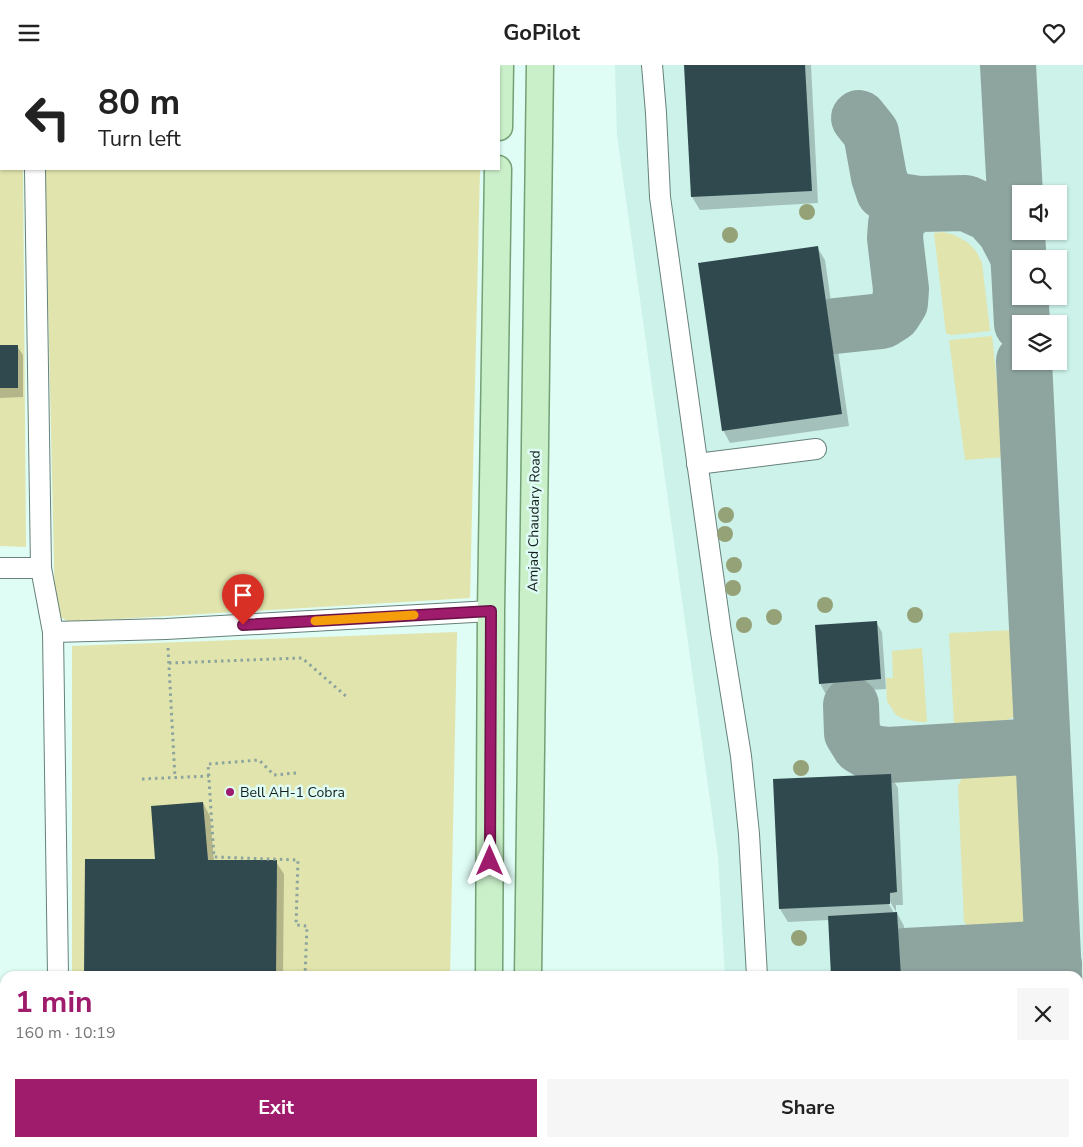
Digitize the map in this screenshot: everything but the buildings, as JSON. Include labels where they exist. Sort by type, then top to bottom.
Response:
[{"type":"main road","name":"Amjad Chaudary Road","points":[[528,971],[540,65]]},
{"type":"main road","points":[[489,971],[491,611],[498,170]]},
{"type":"street","points":[[652,65],[660,197],[720,632],[741,756],[749,834],[757,971]]},
{"type":"street","points":[[35,170],[42,568],[53,632],[58,971]]},
{"type":"street","points":[[697,464],[816,449]]},
{"type":"street","points":[[0,568],[42,568]]},
{"type":"street","points":[[53,632],[166,629],[491,611]]},
{"type":"path","points":[[166,629],[175,777]]},
{"type":"path","points":[[168,663],[302,657],[347,697]]},
{"type":"path","points":[[296,773],[274,775],[259,760],[208,764],[214,857],[298,859],[296,925],[307,926],[305,971]]},
{"type":"path","points":[[142,779],[208,776]]},
{"type":"shaded area","points":[[615,65],[1083,65],[1083,971],[725,971],[718,857],[617,135]]},
{"type":"green space","points":[[0,170],[23,170],[26,547],[0,546]]},
{"type":"green space","points":[[45,170],[480,170],[470,598],[69,622],[59,616],[55,607]]},
{"type":"green space","points":[[943,232],[967,242],[976,251],[982,263],[990,331],[951,335],[946,333],[934,233]]},
{"type":"green space","points":[[992,336],[1005,457],[965,460],[949,340]]},
{"type":"green space","points":[[1014,630],[1020,709],[1016,716],[1007,720],[954,724],[949,633]]},
{"type":"green space","points":[[457,632],[450,971],[72,971],[72,646]]},
{"type":"green space","points":[[922,648],[927,722],[904,719],[896,715],[887,701],[886,678],[893,678],[892,651]]},
{"type":"green space","points":[[1017,772],[1025,782],[1029,917],[1021,926],[972,930],[964,922],[958,786],[964,774]]},
{"type":"taxiway","points":[[1008,65],[1022,315]]},
{"type":"taxiway","points":[[859,118],[871,133],[879,177],[884,192],[899,201],[919,204]]},
{"type":"taxiway","points":[[835,326],[882,321],[893,314],[900,303],[901,289],[895,238],[896,224],[905,211],[919,204],[966,203],[990,214],[1005,231],[1015,250]]},
{"type":"taxiway","points":[[1024,370],[1054,971]]},
{"type":"taxiway","points":[[851,705],[852,733],[860,746],[872,753],[888,755],[1025,747],[1035,749],[1043,754]]},
{"type":"taxiway","points":[[905,956],[1037,949],[1045,952],[1054,965]]},
{"type":"slow traffic","points":[[315,621],[414,615]]},
{"type":"place","name":"Bell AH-1 Cobra","points":[[230,792]]},
{"type":"route","points":[[243,625],[491,611],[490,861]]}]
